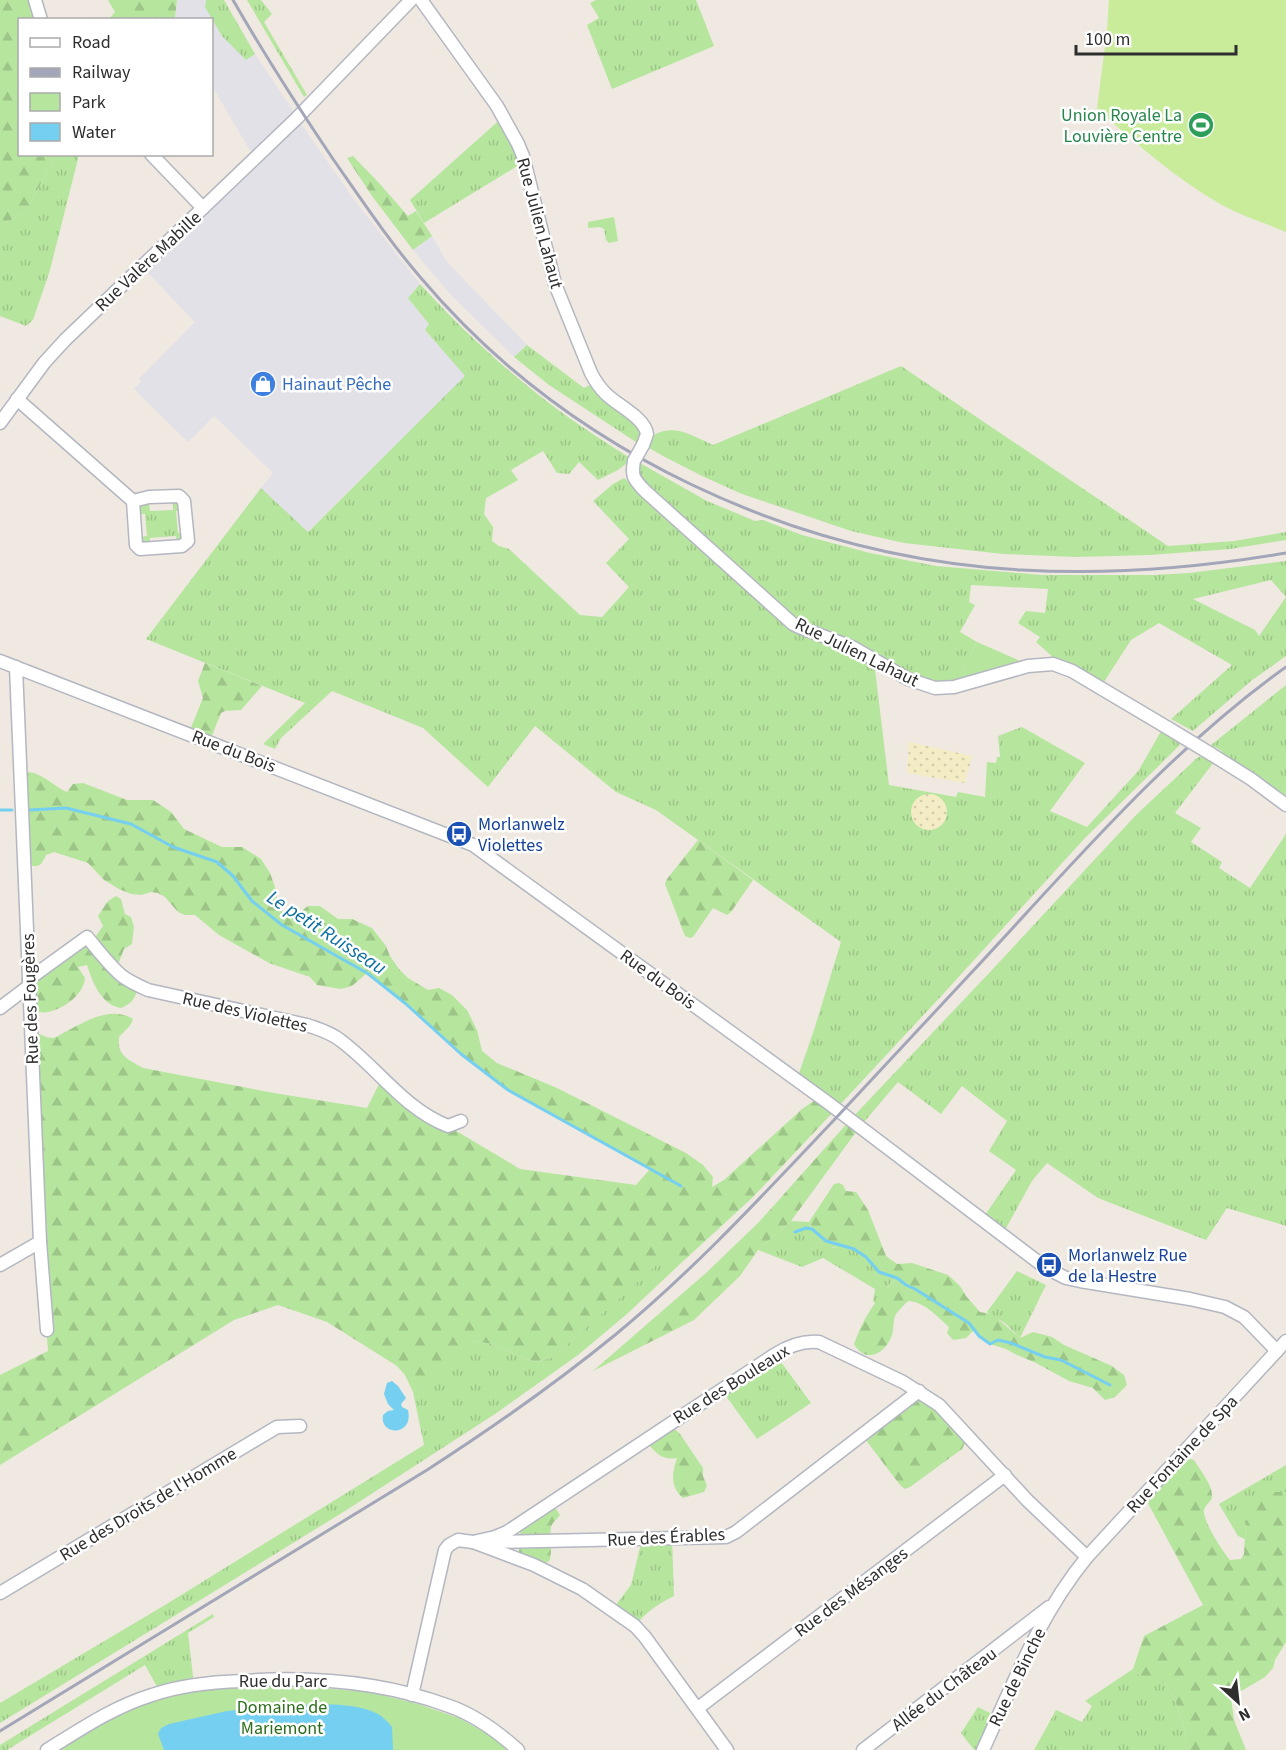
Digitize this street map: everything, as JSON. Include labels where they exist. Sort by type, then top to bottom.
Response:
[{"type":"street","points":[[36,0],[40,18]]},
{"type":"street","name":"Rue Valère Mabille","points":[[0,423],[44,363],[65,340],[307,108],[411,0]]},
{"type":"street","name":"Rue Julien Lahaut","points":[[421,0],[497,106],[512,131],[523,156],[553,278],[591,373],[603,391],[644,425],[647,434],[634,461],[632,473],[634,479],[645,491],[799,627],[844,644],[908,680],[935,688],[954,687],[1028,666],[1053,664],[1072,671],[1211,754],[1266,789],[1286,805]]},
{"type":"street","points":[[153,156],[203,208]]},
{"type":"street","points":[[17,399],[133,501],[136,545],[140,549],[182,546],[188,542],[184,501],[179,496],[133,501]]},
{"type":"street","name":"Rue du Bois","points":[[0,661],[473,845],[827,1102],[1046,1268],[1066,1278],[1225,1307],[1244,1317],[1281,1351]]},
{"type":"street","name":"Rue des Fougères","points":[[16,667],[40,1242],[47,1330]]},
{"type":"street","name":"Rue des Violettes","points":[[29,982],[87,937],[123,977],[148,990],[326,1031],[356,1053],[433,1120],[448,1126],[461,1121]]},
{"type":"street","points":[[0,1008],[29,982]]},
{"type":"street","points":[[0,1265],[40,1242]]},
{"type":"street","name":"Rue des Bouleaux","points":[[412,1695],[448,1545],[458,1540],[473,1542],[507,1532],[774,1355],[791,1346],[810,1341],[819,1342],[903,1382],[944,1410],[1028,1502],[1087,1557]]},
{"type":"street","name":"Rue Fontaine de Spa","points":[[1052,1605],[1087,1557],[1281,1351],[1286,1341]]},
{"type":"street","name":"Rue des Érables","points":[[473,1542],[726,1537],[745,1526],[918,1391]]},
{"type":"street","name":"Rue des Droits de l'Homme","points":[[0,1593],[277,1426],[300,1426]]},
{"type":"street","name":"Rue des Mésanges","points":[[698,1708],[1005,1476]]},
{"type":"street","points":[[473,1542],[514,1557],[582,1589],[635,1626],[645,1636],[727,1750]]},
{"type":"street","name":"Allée du Château","points":[[863,1750],[1052,1605]]},
{"type":"street","name":"Rue de Binche","points":[[982,1750],[1052,1605]]},
{"type":"street","name":"Rue du Parc","points":[[47,1750],[124,1704],[194,1685],[259,1679],[329,1680],[362,1684],[412,1695],[464,1713],[492,1728],[518,1750]]},
{"type":"shaded area","points":[[177,0],[206,0],[205,7],[246,60],[255,54],[294,112],[252,154],[213,88],[213,18],[175,17]]},
{"type":"shaded area","points":[[297,118],[355,201],[420,284],[408,298],[429,324],[425,331],[466,376],[307,532],[261,488],[273,473],[214,416],[188,442],[134,389],[141,382],[139,379],[195,322],[144,269]]},
{"type":"shaded area","points":[[432,236],[447,262],[527,345],[514,357],[450,294],[413,250]]},
{"type":"green space","points":[[0,0],[35,0],[41,18],[18,18],[18,156],[55,156],[26,211],[0,225]]},
{"type":"green space","points":[[108,0],[177,0],[176,18],[110,18],[115,12]]},
{"type":"green space","points":[[206,0],[224,0],[255,54],[246,60],[222,36],[205,7]]},
{"type":"green space","points":[[247,0],[261,0],[272,14],[264,22],[307,95],[304,97]]},
{"type":"green space","points":[[596,0],[696,0],[714,46],[612,89],[587,25],[599,18],[590,3]]},
{"type":"green space","name":"Union Royale La Louvière Centre","points":[[1109,0],[1286,0],[1286,232],[1237,213],[1205,195],[1157,160],[1097,109]]},
{"type":"green space","points":[[504,116],[524,162],[424,223],[410,200]]},
{"type":"green space","points":[[55,156],[79,156],[50,270],[33,320],[26,326],[0,316],[0,225],[26,211]]},
{"type":"green space","points":[[353,156],[408,216],[416,211],[432,236],[413,250],[372,196],[347,158]]},
{"type":"green space","points":[[614,217],[618,241],[609,243],[606,240],[604,229],[600,227],[588,228],[588,222]]},
{"type":"green space","points":[[420,284],[469,334],[519,379],[573,421],[632,459],[618,470],[598,480],[579,462],[569,474],[557,473],[543,451],[511,470],[518,480],[486,498],[484,514],[493,527],[492,541],[509,549],[580,615],[602,617],[629,587],[606,563],[629,539],[593,501],[624,478],[634,487],[638,462],[707,501],[755,521],[763,520],[802,535],[870,553],[936,566],[1042,575],[1153,575],[1286,561],[1286,597],[1286,656],[1251,681],[1193,731],[1171,719],[1232,665],[1159,623],[1131,640],[1100,688],[1053,664],[1054,658],[1036,642],[1040,637],[1018,623],[1026,611],[1045,613],[1048,589],[971,585],[969,602],[975,605],[960,632],[977,642],[954,687],[944,688],[874,661],[889,785],[956,797],[958,792],[985,797],[987,762],[996,763],[997,757],[1000,757],[998,736],[1022,727],[1085,763],[1050,811],[1087,827],[1139,770],[1164,726],[1180,745],[1085,838],[836,1109],[798,1076],[841,942],[656,810],[616,792],[535,726],[488,787],[423,728],[332,691],[281,738],[275,749],[263,744],[305,703],[146,639],[261,488],[308,532],[465,376],[425,330],[429,324],[408,298]],"holes":[[[1271,580],[1286,597],[1259,636],[1255,630],[1193,599]]]},
{"type":"green space","points":[[527,345],[584,388],[596,382],[642,428],[639,444],[549,385],[514,357]]},
{"type":"green space","points":[[901,366],[1168,546],[1234,541],[1286,532],[1286,540],[1230,549],[1150,555],[1076,557],[1003,554],[904,543],[851,531],[742,494],[649,448],[646,440],[655,434],[672,430],[680,431],[713,445]]},
{"type":"green space","points":[[173,501],[179,501],[181,510],[176,511],[178,533],[185,533],[185,539],[177,544],[176,536],[150,538],[150,545],[142,546],[139,537],[147,536],[145,514],[138,514],[140,504],[149,503],[150,511],[173,510]]},
{"type":"green space","points":[[977,642],[1018,660],[1017,664],[957,681]]},
{"type":"green space","points":[[205,663],[262,686],[241,710],[221,713],[211,738],[190,730],[203,698],[198,681]]},
{"type":"green space","points":[[1286,685],[1286,805],[1217,758],[1222,751],[1211,745]]},
{"type":"green space","points":[[1198,757],[1217,758],[1175,813],[1201,828],[1191,842],[1222,862],[1219,868],[1250,888],[1286,834],[1286,1226],[1227,1208],[1206,1240],[1098,1198],[1047,1163],[1032,1181],[1005,1230],[985,1215],[1016,1170],[989,1151],[1007,1121],[962,1086],[941,1114],[898,1082],[859,1128],[850,1120],[1137,814]]},
{"type":"green space","points":[[26,772],[43,777],[67,792],[73,784],[83,783],[127,800],[153,800],[171,812],[184,829],[222,847],[242,847],[261,859],[270,873],[276,890],[278,907],[285,914],[295,916],[308,906],[320,906],[338,919],[352,919],[372,928],[399,969],[408,978],[428,990],[439,988],[452,995],[467,1010],[477,1030],[482,1051],[497,1063],[557,1088],[686,1153],[703,1165],[713,1177],[712,1187],[724,1180],[802,1109],[815,1100],[836,1109],[753,1197],[679,1265],[666,1257],[553,1357],[535,1362],[492,1344],[475,1341],[463,1345],[413,1392],[405,1375],[397,1366],[327,1322],[278,1305],[234,1320],[0,1465],[0,1375],[48,1351],[40,1242],[35,1035],[38,1033],[54,1038],[98,1016],[124,1015],[133,1019],[119,1037],[120,1049],[125,1056],[143,1068],[367,1108],[382,1078],[448,1126],[520,1169],[636,1185],[650,1169],[508,1090],[461,1054],[406,1004],[367,973],[352,986],[341,989],[317,985],[310,977],[269,963],[219,935],[195,915],[178,912],[165,897],[158,893],[131,894],[119,889],[104,880],[88,863],[54,852],[46,855],[39,865],[34,866],[27,863]]},
{"type":"green space","points":[[698,840],[753,880],[731,912],[727,915],[713,908],[690,938],[685,936],[665,884]]},
{"type":"green space","points":[[116,896],[121,899],[125,914],[131,917],[134,927],[132,944],[124,949],[116,970],[137,990],[133,999],[121,1008],[108,1002],[98,991],[87,965],[78,967],[85,978],[84,984],[72,1000],[54,1010],[33,1011],[29,986],[78,943],[94,945],[96,936],[103,926],[98,916],[108,901]]},
{"type":"green space","points":[[850,1120],[859,1128],[791,1221],[758,1250],[740,1276],[694,1320],[593,1371],[706,1273],[759,1222]]},
{"type":"green space","points":[[839,1183],[846,1191],[856,1192],[868,1210],[886,1256],[897,1264],[912,1263],[948,1275],[960,1286],[980,1312],[992,1314],[1020,1338],[1033,1332],[1052,1337],[1064,1345],[1112,1366],[1124,1375],[1127,1385],[1115,1397],[1105,1400],[1093,1388],[1069,1381],[1036,1363],[990,1344],[974,1330],[966,1338],[953,1340],[947,1333],[949,1327],[930,1310],[908,1301],[894,1318],[892,1335],[885,1347],[875,1354],[864,1354],[854,1344],[857,1335],[877,1300],[897,1278],[878,1271],[852,1248],[827,1247],[811,1226],[809,1222],[834,1184]]},
{"type":"green space","points":[[791,1221],[809,1222],[812,1229],[833,1248],[843,1246],[854,1249],[866,1257],[872,1266],[897,1278],[889,1285],[876,1304],[873,1301],[875,1289],[823,1258],[802,1267],[758,1250]]},
{"type":"green space","points":[[666,1256],[679,1265],[627,1314],[578,1355],[495,1414],[345,1511],[0,1723],[0,1703],[165,1605],[424,1445],[413,1392],[463,1344],[476,1341],[492,1344],[535,1362],[553,1357]]},
{"type":"green space","points":[[1017,1271],[1046,1285],[1020,1338],[1006,1324],[987,1312]]},
{"type":"green space","points":[[778,1358],[811,1403],[757,1439],[721,1389]]},
{"type":"green space","points":[[919,1391],[966,1441],[962,1449],[905,1489],[862,1435]]},
{"type":"green space","points":[[669,1428],[675,1429],[680,1434],[703,1468],[707,1486],[704,1492],[683,1498],[673,1480],[677,1458],[661,1456],[649,1445]]},
{"type":"green space","points":[[1186,1458],[1194,1460],[1210,1485],[1212,1497],[1204,1510],[1204,1515],[1214,1536],[1230,1560],[1241,1559],[1244,1554],[1246,1520],[1259,1499],[1275,1492],[1286,1492],[1286,1642],[1273,1668],[1265,1677],[1231,1697],[1234,1720],[1246,1750],[1186,1750],[1180,1714],[1168,1688],[1159,1681],[1139,1675],[1133,1669],[1144,1636],[1203,1605],[1144,1496]]},
{"type":"green space","points":[[1286,1465],[1286,1492],[1275,1492],[1246,1520],[1245,1539],[1238,1536],[1219,1504]]},
{"type":"green space","points":[[554,1506],[560,1515],[551,1527],[550,1559],[546,1563],[534,1565],[519,1555],[524,1541],[520,1532],[522,1526]]},
{"type":"green space","points":[[642,1539],[672,1539],[674,1596],[653,1609],[635,1626],[612,1610],[631,1585]]},
{"type":"green space","points":[[213,1614],[214,1617],[188,1633],[194,1685],[160,1692],[145,1665],[7,1750],[0,1750],[0,1745]]},
{"type":"green space","points":[[1133,1669],[1139,1675],[1159,1681],[1168,1688],[1180,1714],[1186,1750],[1034,1750],[1056,1710],[1082,1722],[1092,1706],[1085,1701]]},
{"type":"green space","name":"Domaine de Mariemont","points":[[280,1685],[370,1692],[418,1704],[459,1718],[493,1737],[507,1750],[58,1750],[122,1712],[160,1699],[199,1691]]},
{"type":"green space","points":[[978,1707],[992,1716],[978,1749],[974,1750],[961,1733]]},
{"type":"sand","points":[[909,742],[972,756],[965,783],[907,773]]},
{"type":"sand","points":[[929,794],[941,800],[947,812],[941,824],[929,830],[917,824],[911,812],[917,800]]},
{"type":"water","points":[[392,1381],[406,1398],[401,1404],[408,1410],[406,1425],[396,1430],[386,1427],[383,1422],[383,1415],[394,1410],[388,1404],[384,1394],[387,1383]]},
{"type":"water","points":[[291,1705],[347,1705],[378,1714],[392,1727],[393,1750],[164,1750],[158,1734],[161,1728],[169,1724],[227,1711]]},
{"type":"waterway","name":"Le petit Ruisseau","points":[[30,810],[66,808],[131,824],[173,847],[217,862],[233,876],[252,901],[282,925],[367,973],[406,1004],[461,1054],[508,1090],[681,1186]]},
{"type":"waterway","name":"Le petit Ruisseau","points":[[0,810],[12,810]]},
{"type":"waterway","name":"Le petit Ruisseau","points":[[795,1232],[806,1228],[812,1229],[826,1241],[854,1249],[866,1257],[879,1272],[897,1278],[969,1323],[979,1336],[990,1344],[998,1340],[1045,1357],[1061,1360],[1110,1385]]},
{"type":"railway","points":[[233,0],[333,159],[386,235],[421,278],[480,340],[545,396],[616,444],[692,485],[771,518],[853,544],[937,561],[1022,570],[1088,572],[1220,563],[1286,553]]},
{"type":"railway","points":[[0,1731],[427,1470],[523,1405],[615,1335],[701,1258],[755,1203],[1083,851],[1160,773],[1242,700],[1286,667]]},
{"type":"place","name":"Union Royale La Louvière Centre","points":[[1201,125]]},
{"type":"place","name":"Hainaut Pêche","points":[[263,384]]},
{"type":"place","name":"Morlanwelz Violettes","points":[[459,834]]},
{"type":"place","name":"Morlanwelz Rue de la Hestre","points":[[1049,1265]]}]
